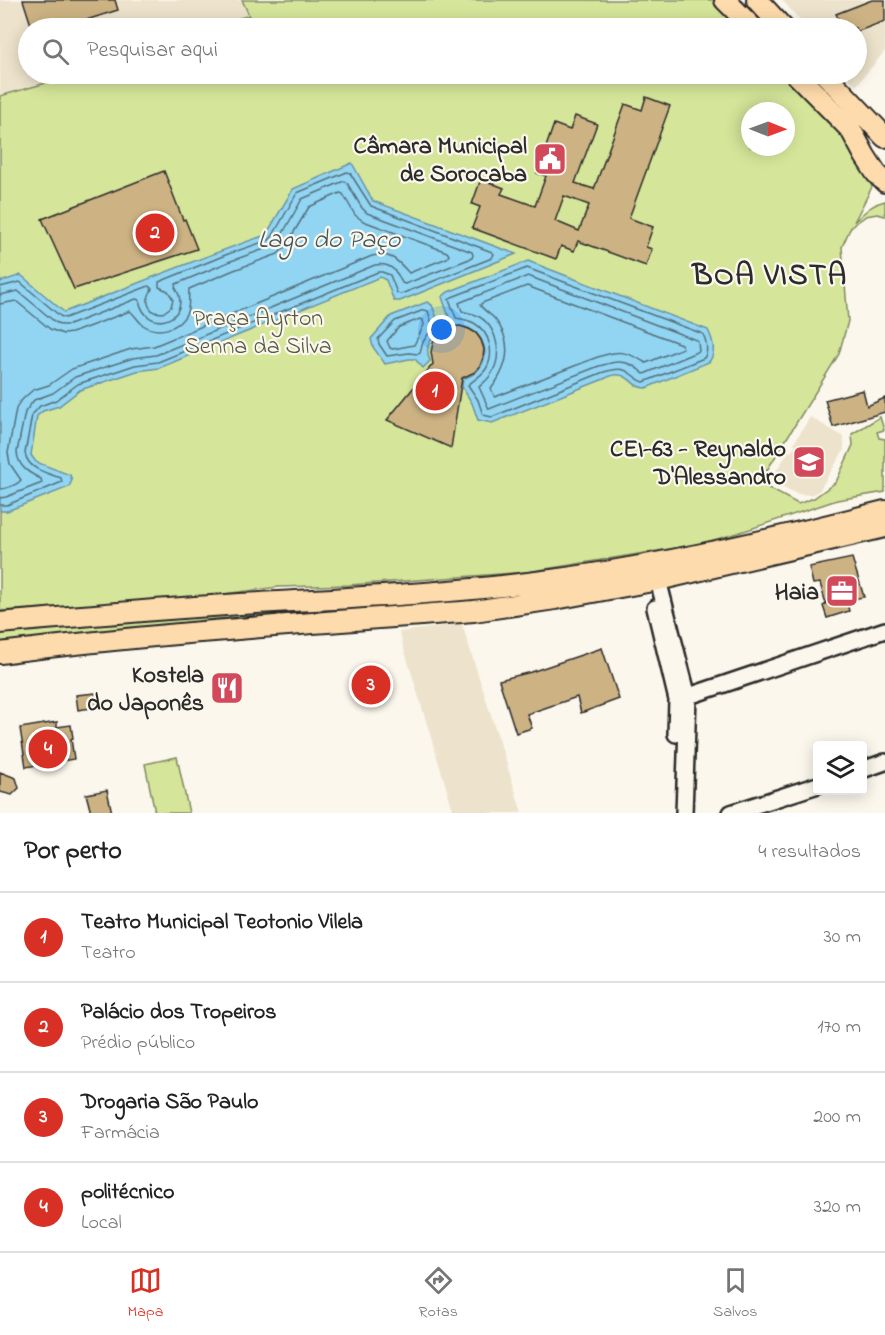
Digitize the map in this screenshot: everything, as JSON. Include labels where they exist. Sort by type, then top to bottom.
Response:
[{"type":"main road","points":[[725,0],[743,18]]},
{"type":"main road","points":[[757,0],[774,18]]},
{"type":"main road","points":[[806,84],[851,130],[876,173],[885,182]]},
{"type":"main road","points":[[834,84],[884,137]]},
{"type":"main road","points":[[865,156],[862,141],[864,137],[872,134],[884,137]]},
{"type":"main road","points":[[0,622],[171,608],[466,590],[550,580],[648,565],[885,511]]},
{"type":"main road","points":[[0,653],[168,634],[474,611],[653,581],[885,527]]},
{"type":"street","points":[[653,581],[683,698],[684,813]]},
{"type":"street","points":[[683,698],[885,630]]},
{"type":"street","points":[[674,813],[683,698]]},
{"type":"street","points":[[867,768],[885,762]]},
{"type":"street","points":[[731,813],[813,786]]},
{"type":"shaded area","points":[[0,0],[242,0],[250,15],[241,18],[18,18],[18,84],[43,84],[0,96]]},
{"type":"shaded area","points":[[782,0],[885,0],[885,51],[867,73],[867,18],[798,18]]},
{"type":"shaded area","name":"CEI-63 - Reynaldo D'Alessandro","points":[[810,417],[844,437],[844,450],[819,491],[810,495],[797,494],[770,481],[789,451],[791,452],[796,445],[794,443]]},
{"type":"shaded area","points":[[462,624],[522,813],[454,813],[399,632]]},
{"type":"green space","points":[[242,0],[720,0],[737,18],[240,18],[249,15]]},
{"type":"green space","name":"Praça Ayrton Senna da Silva","points":[[43,84],[795,84],[860,155],[872,187],[854,222],[871,207],[885,201],[885,216],[877,214],[866,216],[849,231],[842,247],[848,321],[839,354],[759,483],[798,504],[814,498],[836,482],[853,445],[852,434],[880,417],[884,430],[877,432],[879,438],[885,439],[885,492],[837,500],[700,544],[527,572],[349,585],[279,587],[184,599],[0,611],[0,96]]},
{"type":"green space","points":[[644,572],[521,599],[0,646],[0,630]]},
{"type":"green space","points":[[177,757],[189,813],[155,813],[145,764]]},
{"type":"water","name":"Lago do Paço","points":[[352,163],[373,201],[516,254],[400,301],[394,301],[386,280],[380,277],[159,368],[137,371],[80,390],[59,406],[43,411],[37,416],[31,455],[36,462],[70,475],[72,480],[69,487],[7,511],[0,511],[0,282],[21,275],[64,312],[266,235],[293,189]]},
{"type":"water","points":[[528,261],[708,330],[713,346],[709,362],[646,388],[637,386],[626,377],[614,375],[492,423],[478,420],[472,403],[462,387],[463,379],[474,373],[482,364],[485,348],[477,334],[470,329],[452,326],[442,297],[448,292]]},
{"type":"water","points":[[427,302],[432,305],[441,329],[429,343],[430,361],[423,368],[415,359],[385,364],[373,347],[371,339],[391,316]]},
{"type":"building","points":[[23,0],[115,0],[118,10],[93,18],[29,18]]},
{"type":"building","points":[[872,0],[885,0],[885,21],[867,28],[867,18],[838,18],[836,14]]},
{"type":"building","points":[[646,97],[670,106],[629,218],[653,227],[646,247],[652,249],[646,266],[578,241],[574,251],[561,246],[556,259],[472,228],[480,207],[472,204],[481,179],[504,188],[501,194],[535,206],[546,176],[537,173],[554,124],[570,130],[575,116],[597,124],[575,183],[594,189],[625,104],[642,110]],"holes":[[[564,196],[589,205],[579,231],[555,221]]]},
{"type":"building","points":[[164,171],[197,249],[74,289],[42,219]]},
{"type":"building","points":[[460,326],[476,333],[484,349],[480,366],[475,372],[462,378],[451,448],[387,420],[433,364],[431,352],[437,336],[444,330]]},
{"type":"building","points":[[863,390],[867,406],[885,398],[885,412],[833,427],[825,400]]},
{"type":"building","name":"Haia","points":[[852,558],[864,597],[846,600],[849,611],[827,618],[820,583],[813,584],[809,567]]},
{"type":"building","points":[[602,648],[619,699],[581,713],[577,697],[527,714],[532,728],[516,733],[499,680],[531,672]]},
{"type":"building","points":[[96,693],[98,707],[78,710],[76,695]]},
{"type":"building","points":[[57,722],[57,727],[71,725],[74,759],[26,767],[20,728]]},
{"type":"building","points":[[0,772],[16,778],[19,788],[12,795],[0,792]]},
{"type":"building","points":[[107,790],[112,813],[91,813],[86,794]]},
{"type":"place","name":"Câmara Municipal de Sorocaba","points":[[550,159]]},
{"type":"place","name":"Palácio dos Tropeiros","points":[[155,233]]},
{"type":"place","name":"Teatro Municipal Teotonio Vilela","points":[[435,391]]},
{"type":"place","name":"CEI-63 - Reynaldo D'Alessandro","points":[[809,462]]},
{"type":"place","name":"Haia","points":[[842,591]]},
{"type":"place","name":"Drogaria São Paulo","points":[[371,685]]},
{"type":"place","name":"Kostela do Japonês","points":[[227,688]]},
{"type":"place","name":"politécnico","points":[[48,749]]},
{"type":"district","name":"BOA VISTA","points":[[770,274]]}]
